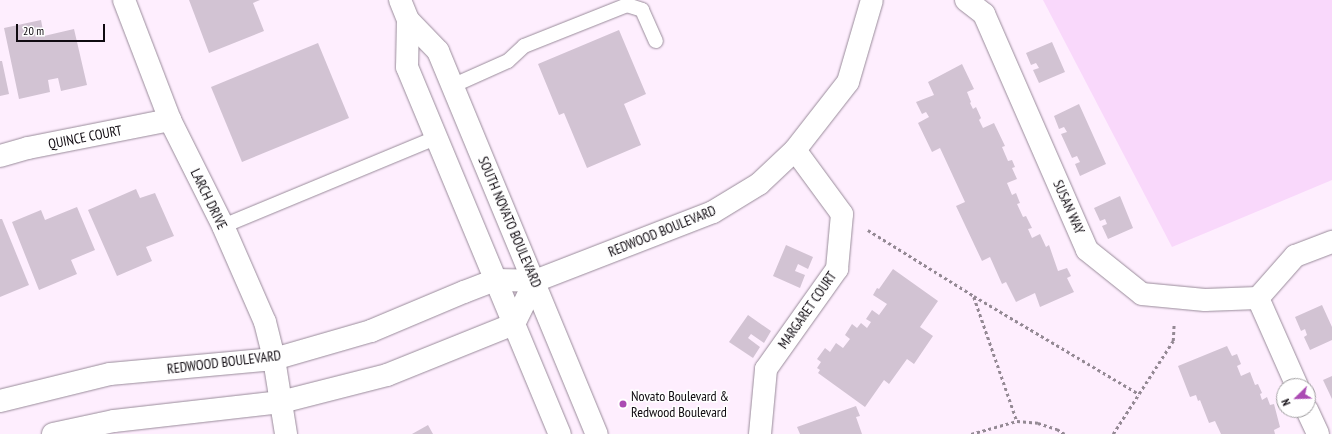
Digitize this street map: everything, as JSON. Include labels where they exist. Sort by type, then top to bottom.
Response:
[{"type":"street","name":"LARCH DRIVE","points":[[124,0],[170,120],[223,226],[265,322],[274,359],[286,434]]},
{"type":"street","name":"SOUTH NOVATO BOULEVARD","points":[[400,0],[408,20],[438,52],[535,281],[597,434]]},
{"type":"street","name":"REDWOOD BOULEVARD","points":[[0,401],[110,374],[274,359],[371,331],[496,280],[535,281],[713,212],[759,184],[795,150],[848,82],[872,0]]},
{"type":"street","name":"SUSAN WAY","points":[[966,0],[984,14],[1087,250],[1142,294],[1205,300],[1258,298]]},
{"type":"street","name":"SOUTH NOVATO BOULEVARD","points":[[408,20],[407,67],[435,138],[560,434]]},
{"type":"street","name":"QUINCE COURT","points":[[0,156],[28,148],[170,120]]},
{"type":"street","points":[[795,150],[842,214]]},
{"type":"street","name":"MARGARET COURT","points":[[760,434],[766,369],[837,269],[842,214]]},
{"type":"street","points":[[1293,378],[1258,298],[1295,256],[1332,242]]},
{"type":"street","points":[[53,434],[114,421],[281,402],[388,375],[514,324],[535,281]]},
{"type":"street","points":[[1311,418],[1318,434]]},
{"type":"lane","points":[[452,86],[508,61],[524,46],[627,5],[642,10],[656,41]]},
{"type":"lane","points":[[223,226],[435,138]]},
{"type":"path","points":[[842,214],[974,296],[1139,394]]},
{"type":"path","points":[[974,296],[1017,421]]},
{"type":"path","points":[[1113,434],[1173,341],[1176,297]]},
{"type":"path","points":[[971,434],[1017,421],[1038,423],[1057,429],[1064,434]]},
{"type":"shaded area","points":[[1043,0],[1332,0],[1332,180],[1172,247]]},
{"type":"building","points":[[189,0],[260,0],[253,3],[264,31],[209,53]]},
{"type":"building","points":[[41,20],[44,36],[74,29],[87,85],[61,91],[58,78],[48,80],[50,92],[19,99],[4,28]]},
{"type":"building","points":[[619,30],[646,94],[624,104],[641,145],[587,168],[564,113],[559,115],[538,64]]},
{"type":"building","points":[[1052,42],[1065,72],[1039,83],[1033,70],[1039,68],[1036,63],[1031,65],[1026,53]]},
{"type":"building","points":[[318,43],[349,118],[242,162],[211,87]]},
{"type":"building","points":[[0,61],[2,61],[9,94],[0,96]]},
{"type":"building","points":[[962,64],[974,89],[967,92],[973,109],[976,107],[981,118],[979,120],[983,128],[994,123],[1005,146],[1002,147],[1008,161],[1012,160],[1015,167],[1012,168],[1017,179],[1007,183],[1012,195],[1016,193],[1020,203],[1017,204],[1023,217],[1026,216],[1032,228],[1028,229],[1032,238],[1040,234],[1046,247],[1049,245],[1058,271],[1067,268],[1071,276],[1067,278],[1074,292],[1040,307],[1035,293],[1016,302],[1006,282],[1002,284],[990,257],[982,261],[956,206],[965,202],[940,148],[932,152],[918,123],[929,117],[926,112],[922,114],[916,102],[934,95],[928,82]]},
{"type":"building","points":[[1079,104],[1106,164],[1080,176],[1075,164],[1080,162],[1077,156],[1072,158],[1061,134],[1067,132],[1064,127],[1059,129],[1054,116]]},
{"type":"building","points":[[136,189],[140,198],[155,193],[174,236],[146,247],[152,261],[117,276],[88,210]]},
{"type":"building","points":[[1120,196],[1133,228],[1108,239],[1102,226],[1107,224],[1105,219],[1100,221],[1094,208]]},
{"type":"building","points":[[77,207],[95,250],[71,260],[77,274],[39,290],[12,222],[41,210],[45,220]]},
{"type":"building","points":[[0,219],[2,219],[29,285],[0,297]]},
{"type":"building","points":[[786,245],[813,257],[808,269],[798,264],[795,271],[805,275],[800,288],[773,276]]},
{"type":"building","points":[[893,269],[938,301],[920,327],[933,336],[914,364],[907,359],[889,384],[884,380],[865,407],[818,373],[820,370],[817,368],[821,362],[817,359],[825,348],[830,352],[836,343],[843,348],[850,339],[845,335],[852,324],[857,328],[861,323],[867,328],[871,322],[866,319],[872,310],[879,315],[887,304],[873,295]]},
{"type":"building","points":[[1322,305],[1332,327],[1332,340],[1310,350],[1304,337],[1307,335],[1305,329],[1301,331],[1295,317]]},
{"type":"building","points":[[748,315],[771,331],[764,343],[751,334],[748,338],[760,347],[753,358],[729,342]]},
{"type":"building","points":[[1227,346],[1232,356],[1237,354],[1241,364],[1237,366],[1241,376],[1250,372],[1255,385],[1258,384],[1262,393],[1260,394],[1262,400],[1267,397],[1270,405],[1274,404],[1276,418],[1278,418],[1280,427],[1274,430],[1275,434],[1221,434],[1215,421],[1209,423],[1200,400],[1198,401],[1196,395],[1190,397],[1178,366]]},
{"type":"building","points":[[1332,376],[1332,399],[1323,380]]},
{"type":"building","points":[[856,406],[860,416],[856,417],[862,434],[800,434],[797,427]]},
{"type":"building","points":[[428,425],[433,434],[412,434]]},
{"type":"place","name":"Novato Boulevard & Redwood Boulevard","points":[[623,404]]}]
